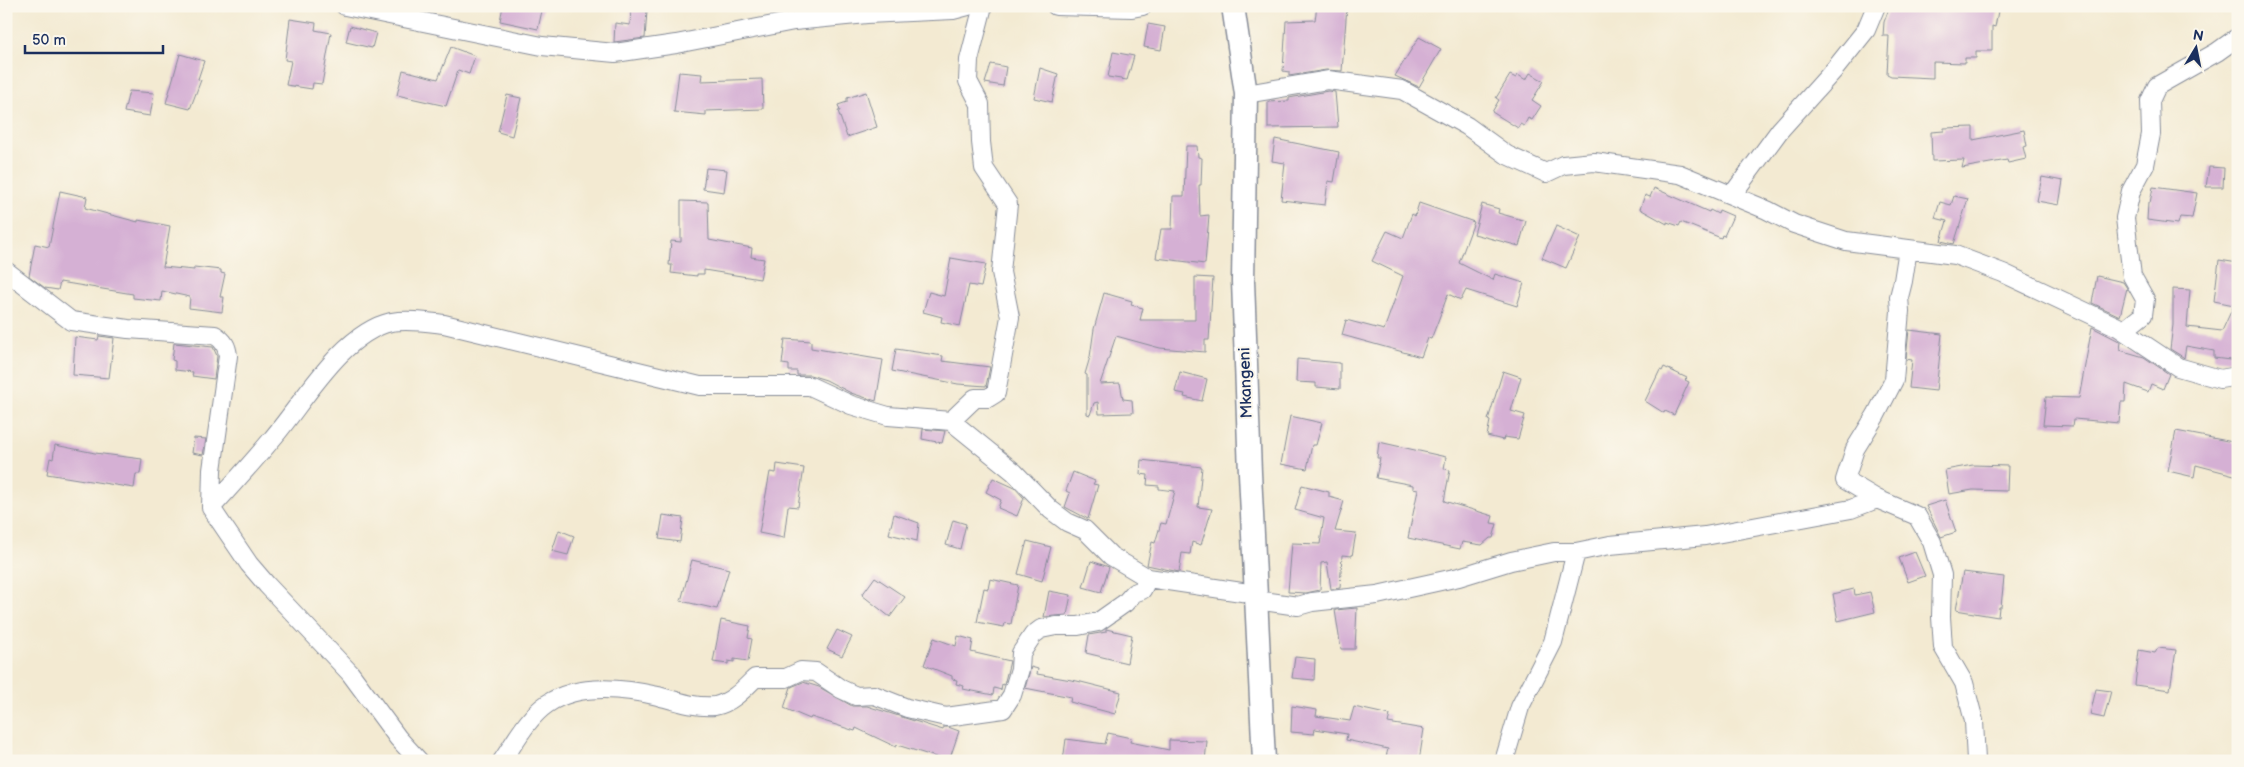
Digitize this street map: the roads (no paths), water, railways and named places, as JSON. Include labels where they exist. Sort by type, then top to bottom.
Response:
[{"type":"street","points":[[345,6],[542,46],[616,53],[676,44],[794,21],[867,14],[953,10],[968,6]]},
{"type":"street","points":[[951,421],[975,398],[988,398],[996,393],[1010,317],[1001,272],[1008,204],[984,168],[980,104],[968,81],[969,60],[983,6]]},
{"type":"street","points":[[1056,6],[1132,8],[1144,6]]},
{"type":"street","name":"Mkangeni","points":[[1233,6],[1246,94],[1243,282],[1264,761]]},
{"type":"street","points":[[1732,194],[1780,130],[1834,70],[1866,30],[1876,6]]},
{"type":"street","points":[[2124,330],[2143,316],[2145,299],[2132,276],[2125,218],[2132,191],[2145,165],[2151,134],[2150,101],[2157,86],[2218,52],[2238,37]]},
{"type":"street","points":[[1246,94],[1328,80],[1402,90],[1467,126],[1507,155],[1546,173],[1563,165],[1594,162],[1680,174],[1732,194],[1794,224],[1846,241],[1955,255],[2003,273],[2124,330],[2178,367],[2220,378],[2238,376]]},
{"type":"street","points":[[1908,249],[1904,281],[1899,296],[1900,311],[1894,380],[1876,415],[1855,449],[1845,480],[1877,499],[1917,516],[1932,542],[1942,575],[1943,647],[1964,683],[1974,721],[1976,761]]},
{"type":"street","points":[[6,271],[71,321],[128,329],[215,335],[223,341],[227,348],[228,356],[219,409],[212,470],[211,508],[249,564],[266,585],[350,673],[398,738],[419,761]]},
{"type":"street","points":[[211,508],[273,438],[339,353],[361,336],[390,322],[415,320],[444,324],[700,386],[810,386],[851,405],[888,416],[951,421],[1014,472],[1051,510],[1067,522],[1085,530],[1111,556],[1148,578],[1298,606],[1312,602],[1377,595],[1459,578],[1511,561],[1554,552],[1576,552],[1610,545],[1705,536],[1851,509],[1877,499]]},
{"type":"street","points":[[1504,761],[1520,707],[1553,642],[1576,552]]},
{"type":"street","points":[[502,761],[546,704],[571,692],[629,690],[685,704],[715,706],[738,696],[754,678],[786,678],[801,671],[810,671],[824,676],[856,696],[874,695],[907,708],[946,718],[1003,709],[1012,696],[1020,669],[1020,653],[1033,635],[1041,628],[1078,626],[1098,622],[1142,590],[1148,578]]}]
